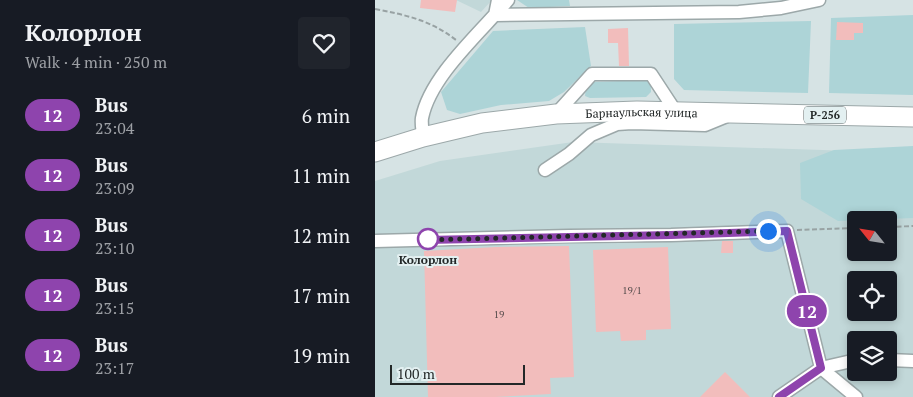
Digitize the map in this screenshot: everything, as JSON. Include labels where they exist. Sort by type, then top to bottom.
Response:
[{"type":"highway","name":"Барнаульская улица","points":[[375,152],[423,137],[482,123],[556,114],[627,111],[913,117]]},
{"type":"street","points":[[495,15],[498,0]]},
{"type":"street","points":[[423,137],[422,119],[429,97],[444,72],[508,0]]},
{"type":"street","points":[[495,15],[739,12],[781,8],[818,0]]},
{"type":"street","points":[[556,114],[592,74],[651,74],[676,112]]},
{"type":"street","points":[[545,170],[569,154],[591,134],[617,124],[705,125],[736,113]]},
{"type":"street","points":[[375,241],[787,231],[821,368],[856,397]]},
{"type":"street","points":[[897,360],[913,361]]},
{"type":"street","points":[[781,396],[821,368],[847,362]]},
{"type":"path","points":[[375,9],[409,15],[435,26],[466,48]]},
{"type":"path","points":[[897,227],[913,226]]},
{"type":"path","points":[[787,231],[847,228]]},
{"type":"shaded area","points":[[456,0],[492,0],[481,12]]},
{"type":"shaded area","points":[[517,0],[569,0],[570,6],[529,8]]},
{"type":"shaded area","points":[[913,15],[913,95],[829,93],[831,18]]},
{"type":"shaded area","points":[[811,21],[808,93],[684,90],[674,79],[674,24]]},
{"type":"shaded area","points":[[585,27],[591,66],[564,92],[549,101],[501,105],[460,114],[447,110],[441,92],[493,31]]},
{"type":"shaded area","points":[[644,80],[651,82],[651,92],[646,97],[590,98],[585,96],[586,87],[592,82]]},
{"type":"shaded area","points":[[573,142],[913,153],[913,397],[375,397],[375,181],[440,161]]},
{"type":"shaded area","points":[[913,146],[913,218],[897,219],[897,211],[847,211],[847,221],[838,221],[801,199],[800,163],[834,150]]},
{"type":"building","points":[[421,0],[457,0],[455,12],[420,8]]},
{"type":"building","points":[[837,22],[863,23],[863,33],[854,33],[854,40],[836,40]]},
{"type":"building","points":[[628,28],[629,66],[619,66],[618,43],[608,43],[608,29]]},
{"type":"building","points":[[722,241],[733,241],[733,253],[721,253]]},
{"type":"building","name":"Колорлон","points":[[569,246],[574,377],[550,378],[551,394],[495,397],[428,397],[424,251],[496,247]]},
{"type":"building","points":[[668,247],[671,329],[646,330],[646,340],[621,341],[620,331],[596,332],[593,250]]},
{"type":"building","points":[[725,372],[750,397],[700,397]]},
{"type":"bus line","name":"12","points":[[426,240],[787,231],[821,368],[779,397]]},
{"type":"place","name":"Колорлон","points":[[428,239]]},
{"type":"route","points":[[428,239],[426,240],[768,231]]}]
